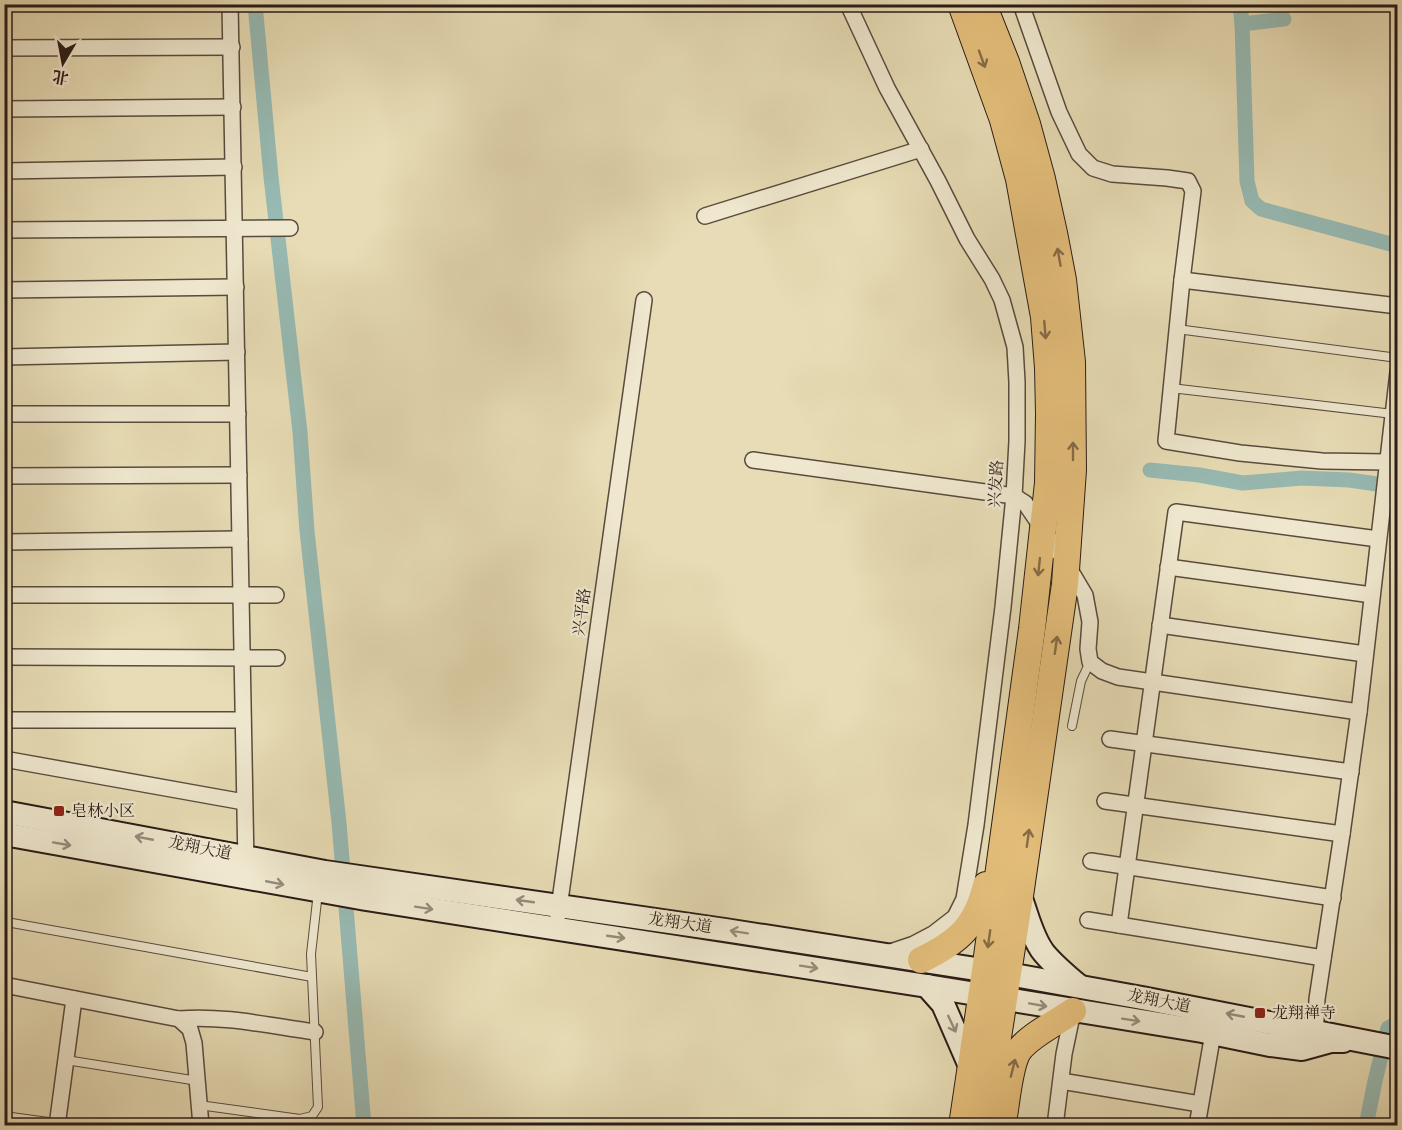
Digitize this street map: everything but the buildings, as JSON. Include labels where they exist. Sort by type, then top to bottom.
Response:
[{"type":"main road","points":[[961,4],[1003,120],[1019,179],[1044,317],[1048,368],[1048,483],[1032,629],[1012,777],[994,984],[994,1063],[987,1125]]},
{"type":"main road","points":[[962,1125],[970,1066],[1020,896],[1065,584],[1073,470],[1071,351],[1063,280],[1033,146],[1006,62],[983,4]]},
{"type":"main road","points":[[921,960],[945,949],[959,938],[983,899],[996,821],[1012,777]]},
{"type":"main road","name":"龙翔大道","points":[[4,812],[325,885],[366,899],[927,986],[994,984]]},
{"type":"main road","name":"龙翔大道","points":[[4,834],[246,867]]},
{"type":"main road","name":"龙翔大道","points":[[325,885],[361,877],[725,930],[921,960],[994,984],[1076,999],[1315,1039],[1354,1040],[1398,1048]]},
{"type":"main road","points":[[1002,1125],[1013,1064],[1019,1049],[1076,999],[1062,972],[1043,952],[1020,896]]},
{"type":"main road","points":[[927,986],[943,1004],[970,1066]]},
{"type":"main road","name":"龙翔大道","points":[[1076,999],[1270,1045],[1302,1049],[1315,1039]]},
{"type":"street","points":[[230,4],[246,867]]},
{"type":"street","name":"兴发路","points":[[848,4],[887,88],[938,181],[966,239],[992,279],[1002,300],[1015,347],[1017,382],[1014,496],[976,825],[964,898],[955,917],[933,934],[914,944],[882,954]]},
{"type":"street","points":[[1021,4],[1059,112],[1079,154],[1093,168],[1112,174],[1188,181],[1193,191],[1166,441],[1240,453],[1386,465]]},
{"type":"street","points":[[4,48],[232,47]]},
{"type":"street","points":[[4,109],[233,107]]},
{"type":"street","points":[[705,216],[921,149]]},
{"type":"street","points":[[4,171],[234,167]]},
{"type":"street","points":[[4,230],[290,228]]},
{"type":"street","points":[[1182,280],[1398,306]]},
{"type":"street","points":[[4,290],[236,286]]},
{"type":"street","name":"兴平路","points":[[556,928],[644,300]]},
{"type":"street","points":[[4,357],[237,352]]},
{"type":"street","points":[[1315,1039],[1317,999],[1359,712],[1386,465],[1395,415],[1398,372]]},
{"type":"street","points":[[4,414],[238,414]]},
{"type":"street","points":[[753,460],[1014,496],[1025,503],[1085,595],[1090,622],[1088,649],[1090,662],[1102,671],[1118,677],[1359,712]]},
{"type":"street","points":[[4,476],[239,475]]},
{"type":"street","points":[[1119,925],[1176,512],[1378,539]]},
{"type":"street","points":[[4,542],[240,538]]},
{"type":"street","points":[[1168,567],[1372,595]]},
{"type":"street","points":[[4,595],[276,595]]},
{"type":"street","points":[[1160,625],[1365,654]]},
{"type":"street","points":[[4,657],[277,658]]},
{"type":"street","points":[[4,720],[243,720]]},
{"type":"street","points":[[1110,740],[1351,772]]},
{"type":"street","points":[[4,759],[244,802]]},
{"type":"street","points":[[1105,801],[1342,834]]},
{"type":"street","points":[[1091,861],[1333,898]]},
{"type":"street","points":[[1088,920],[1323,958]]},
{"type":"street","points":[[4,985],[179,1019],[215,1018],[315,1032]]},
{"type":"street","points":[[57,1124],[74,999]]},
{"type":"street","points":[[1055,1125],[1064,1054],[1076,999]]},
{"type":"street","points":[[179,1019],[190,1029],[194,1043],[201,1125]]},
{"type":"street","points":[[1197,1125],[1213,1033]]},
{"type":"street","points":[[1061,1081],[1200,1104]]},
{"type":"lane","points":[[1177,329],[1398,358]]},
{"type":"lane","points":[[1171,388],[1395,415]]},
{"type":"lane","points":[[1072,726],[1081,681],[1090,662]]},
{"type":"lane","points":[[199,1105],[300,1119],[312,1116],[318,1107],[311,954],[325,885]]},
{"type":"lane","points":[[12,923],[312,977]]},
{"type":"lane","points":[[66,1060],[198,1081]]},
{"type":"lane","points":[[4,1116],[78,1125]]},
{"type":"waterway","points":[[255,4],[271,177],[300,432],[307,531],[339,823],[364,1126]]},
{"type":"waterway","points":[[1240,4],[1247,181],[1252,201],[1261,209],[1398,246]]},
{"type":"waterway","points":[[1242,24],[1284,19]]},
{"type":"waterway","points":[[1150,470],[1199,475],[1243,483],[1302,478],[1349,480],[1398,487]]},
{"type":"waterway","points":[[1363,1126],[1367,1121],[1388,1028],[1398,1023]]},
{"type":"place","name":"皂林小区","points":[[59,811]]},
{"type":"place","name":"龙翔禅寺","points":[[1260,1013]]}]
